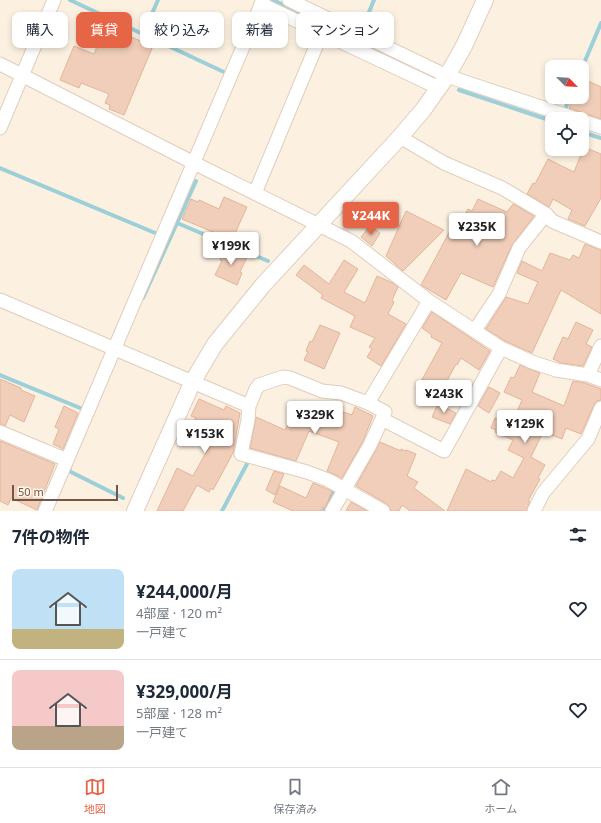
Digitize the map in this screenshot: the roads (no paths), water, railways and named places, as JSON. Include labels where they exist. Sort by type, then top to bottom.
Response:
[{"type":"street","points":[[0,128],[54,0]]},
{"type":"street","points":[[289,0],[361,36],[443,82]]},
{"type":"street","points":[[134,511],[192,381],[215,344],[244,308],[400,137],[443,82],[464,46],[485,0]]},
{"type":"street","points":[[45,511],[262,2],[296,19]]},
{"type":"street","points":[[255,193],[315,48]]},
{"type":"street","points":[[361,48],[443,82],[552,112]]},
{"type":"street","points":[[0,64],[352,242],[429,301],[501,348],[532,362],[556,370],[588,375],[601,380]]},
{"type":"street","points":[[589,123],[601,127]]},
{"type":"street","points":[[400,137],[444,163],[502,188],[546,214],[552,222],[601,242]]},
{"type":"street","points":[[474,330],[499,294],[519,248],[546,214]]},
{"type":"street","points":[[0,300],[250,406]]},
{"type":"street","points":[[368,403],[429,301]]},
{"type":"street","points":[[588,375],[601,346]]},
{"type":"street","points":[[382,419],[444,451],[501,348]]},
{"type":"street","points":[[332,511],[344,489],[370,445],[385,412],[368,403],[341,393],[322,391],[290,378],[283,377],[260,385],[256,389],[250,406],[240,454],[307,472],[328,480],[344,489],[383,511]]},
{"type":"street","points":[[534,511],[543,493],[588,439],[601,408]]},
{"type":"street","points":[[0,432],[67,460]]},
{"type":"waterway","points":[[70,0],[226,73]]},
{"type":"waterway","points":[[153,12],[158,0]]},
{"type":"waterway","points":[[273,0],[428,75]]},
{"type":"waterway","points":[[369,12],[374,0]]},
{"type":"waterway","points":[[585,60],[601,23]]},
{"type":"waterway","points":[[459,90],[545,119]]},
{"type":"waterway","points":[[589,134],[601,138]]},
{"type":"waterway","points":[[0,168],[160,235]]},
{"type":"waterway","points":[[143,298],[196,181]]},
{"type":"waterway","points":[[177,223],[268,261]]},
{"type":"waterway","points":[[0,375],[85,410]]},
{"type":"waterway","points":[[222,511],[248,462],[244,460]]},
{"type":"waterway","points":[[70,467],[69,471],[123,498]]},
{"type":"waterway","points":[[324,511],[335,490]]}]
